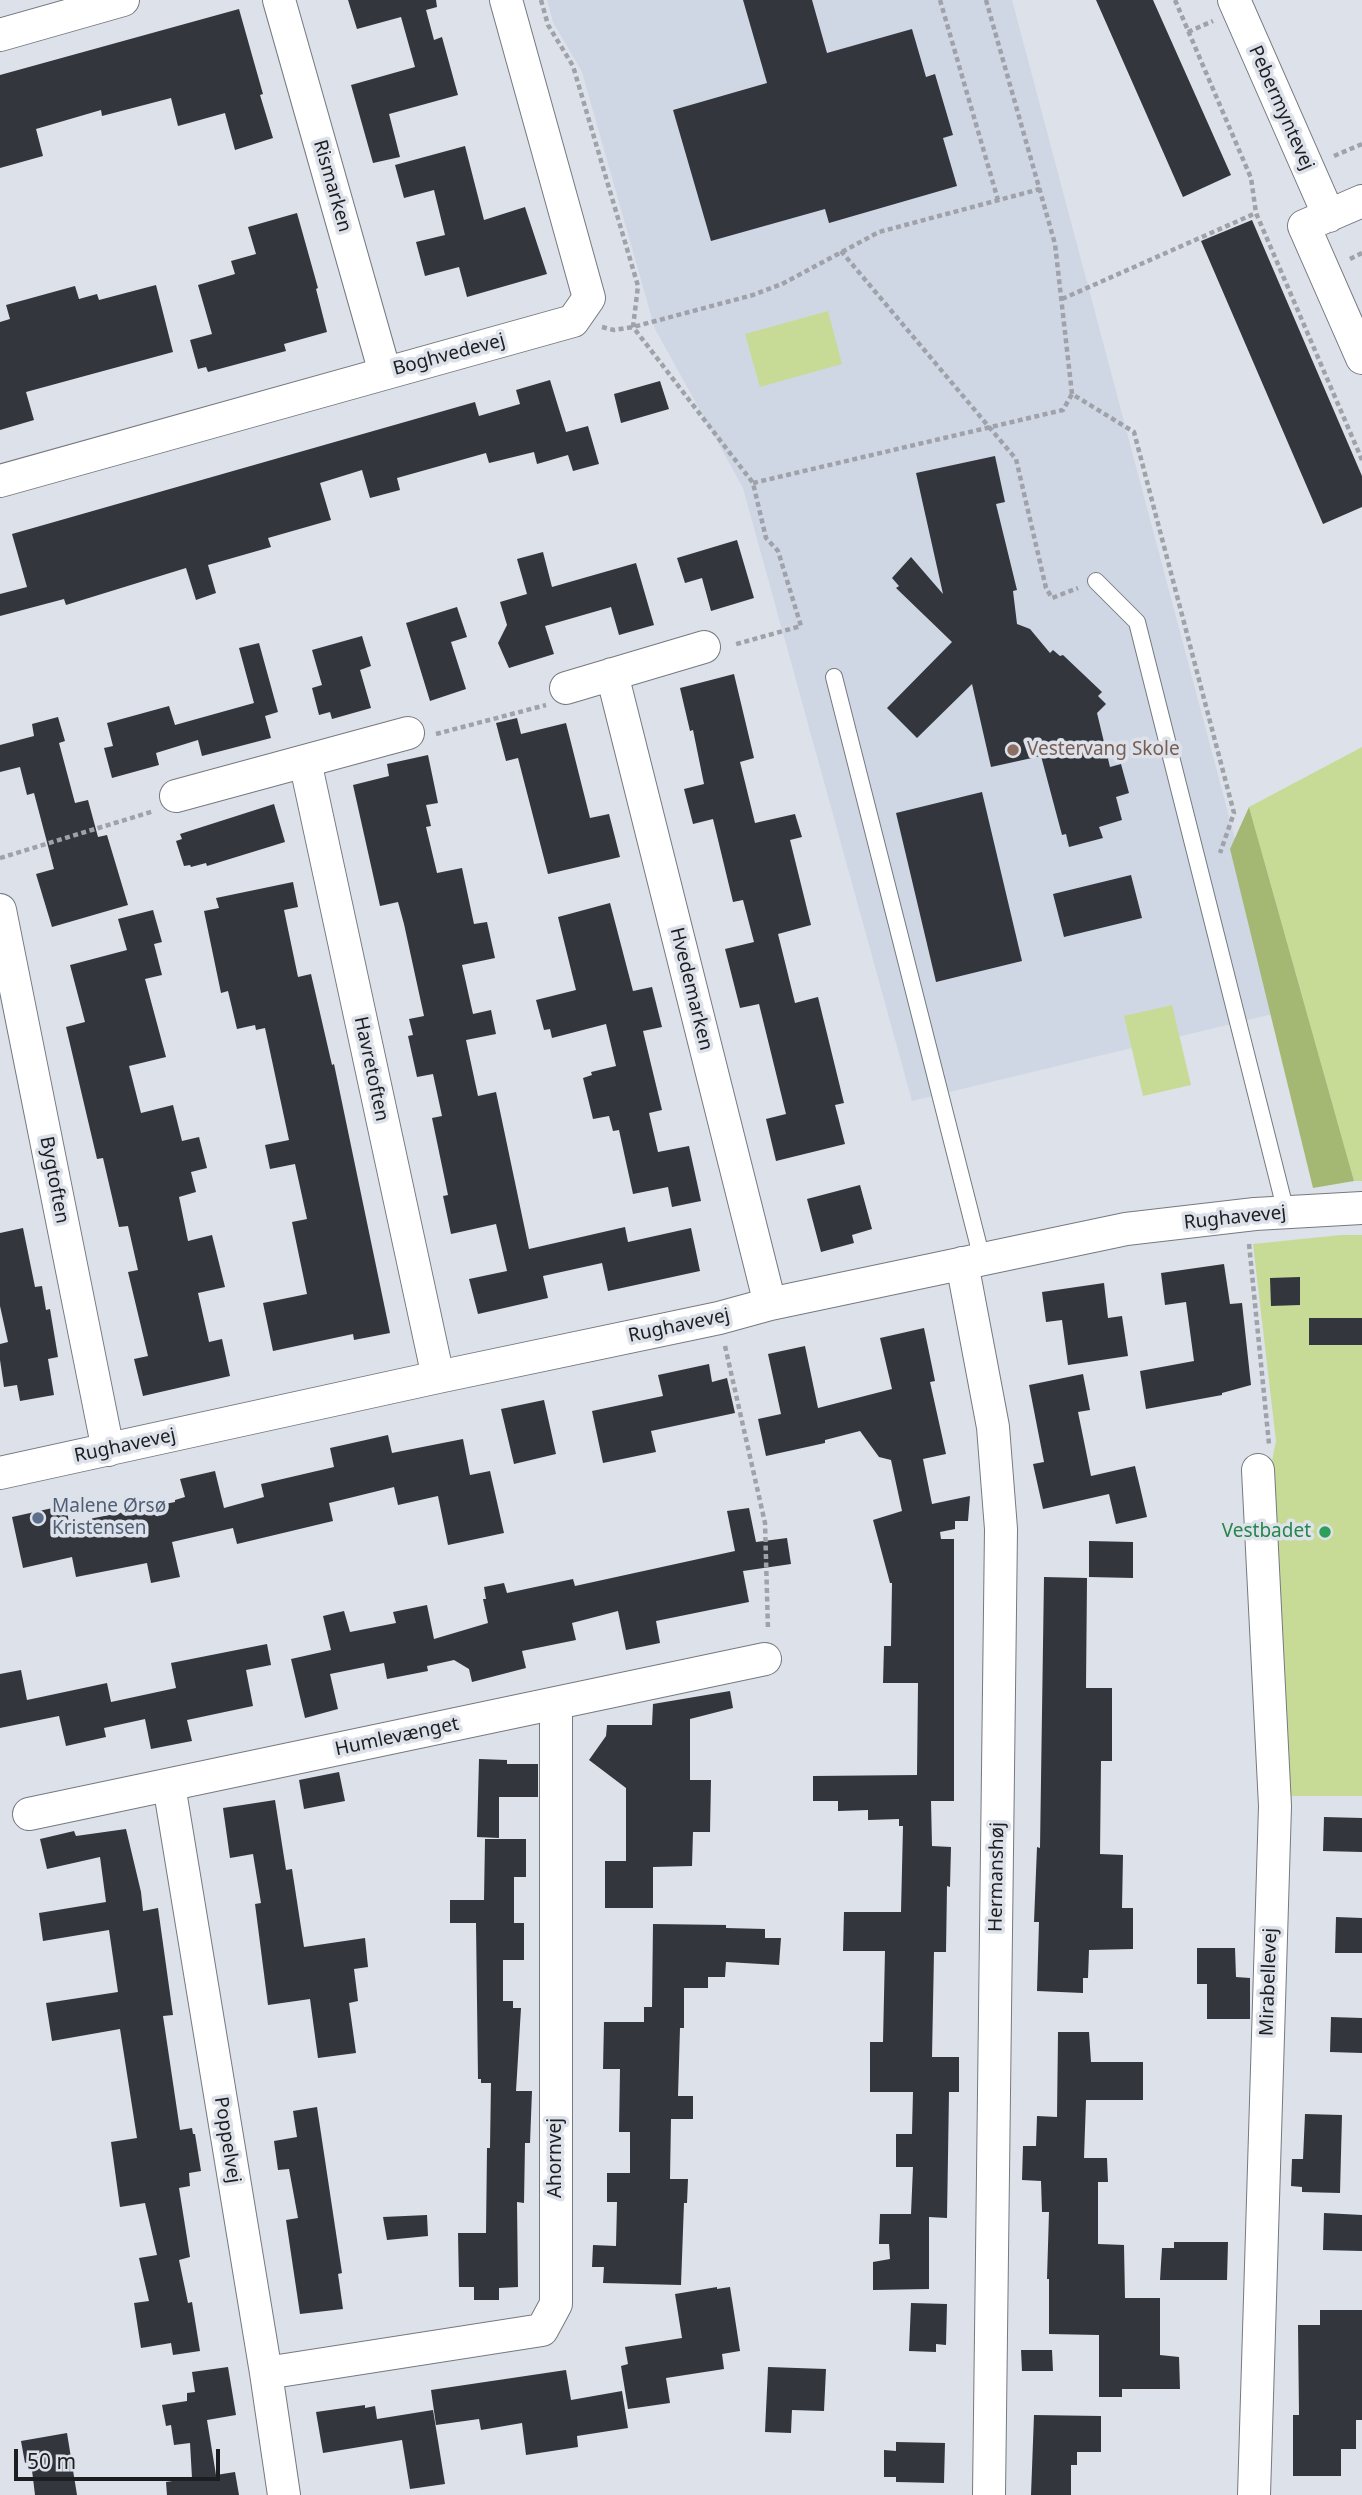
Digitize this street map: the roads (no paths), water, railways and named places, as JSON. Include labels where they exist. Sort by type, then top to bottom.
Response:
[{"type":"street","points":[[0,35],[123,0]]},
{"type":"street","name":"Rismarken","points":[[279,0],[385,373]]},
{"type":"street","name":"Boghvedevej","points":[[0,481],[573,321],[589,298],[506,0]]},
{"type":"street","name":"Pebermyntevej","points":[[1234,0],[1329,216]]},
{"type":"street","points":[[1362,201],[1304,226],[1362,358]]},
{"type":"street","points":[[566,688],[704,647]]},
{"type":"street","name":"Hvedemarken","points":[[612,674],[770,1304]]},
{"type":"street","points":[[176,796],[408,733]]},
{"type":"street","name":"Havretoften","points":[[305,761],[438,1377]]},
{"type":"street","name":"Bygtoften","points":[[0,910],[108,1450]]},
{"type":"street","name":"Rughavevej","points":[[0,1473],[719,1318],[770,1304],[1126,1230],[1255,1214],[1362,1208]]},
{"type":"street","name":"Hermanshøj","points":[[972,1261],[993,1427],[1001,1529],[989,2495]]},
{"type":"street","name":"Mirabellevej","points":[[1254,2495],[1275,1806],[1258,1470]]},
{"type":"street","name":"Humlevænget","points":[[29,1814],[765,1659]]},
{"type":"street","name":"Ahornvej","points":[[266,2373],[542,2330],[556,2304],[556,1703]]},
{"type":"street","name":"Poppelvej","points":[[169,1785],[284,2495]]},
{"type":"lane","points":[[1096,581],[1137,622],[1286,1212]]},
{"type":"lane","points":[[834,677],[972,1261]]},
{"type":"place","name":"Vestervang Skole","points":[[1013,750]]},
{"type":"place","name":"Malene Ørsø Kristensen","points":[[38,1518]]},
{"type":"place","name":"Vestbadet","points":[[1325,1532]]}]
